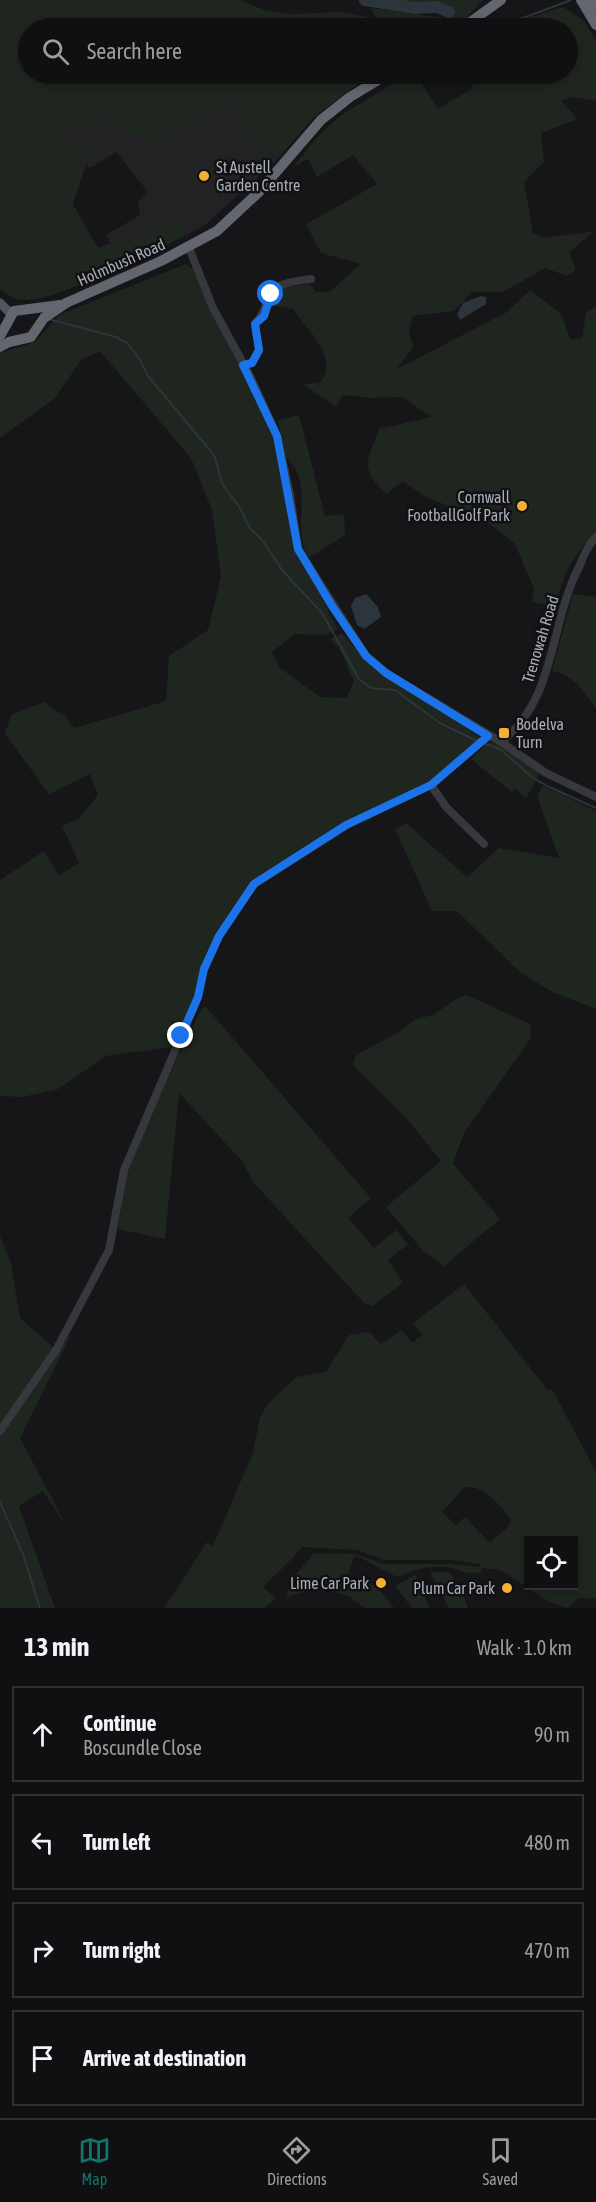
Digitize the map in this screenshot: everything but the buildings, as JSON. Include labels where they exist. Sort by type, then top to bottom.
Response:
[{"type":"highway","points":[[483,14],[494,0]]},
{"type":"highway","points":[[477,18],[501,0]]},
{"type":"highway","points":[[581,0],[596,25]]},
{"type":"highway","points":[[590,0],[596,9]]},
{"type":"highway","name":"Holmbush Road","points":[[66,303],[189,248],[217,231],[237,215],[305,137],[333,110],[373,84]]},
{"type":"highway","points":[[0,336],[9,318],[21,309],[28,310],[66,303]]},
{"type":"highway","points":[[0,348],[31,337],[44,318],[66,303]]},
{"type":"highway","points":[[28,310],[36,318],[37,328]]},
{"type":"highway","points":[[9,318],[10,335],[21,340]]},
{"type":"main road","points":[[0,303],[9,318]]},
{"type":"street","points":[[189,248],[213,308],[277,436],[298,549],[332,606],[366,656],[386,673],[484,741],[501,742],[546,773],[596,796]]},
{"type":"street","points":[[243,365],[252,363],[259,350],[255,324],[264,316],[271,294],[282,285],[311,279]]},
{"type":"street","name":"Trenowah Road","points":[[501,742],[519,728],[545,681],[571,580],[596,537]]},
{"type":"street","points":[[0,1431],[56,1350],[110,1250],[124,1170],[198,997],[204,969],[219,936],[254,884],[346,825],[431,785],[484,741]]},
{"type":"street","points":[[431,785],[446,807],[484,844]]},
{"type":"shaded area","points":[[0,0],[239,0],[265,10],[292,14],[341,12],[371,18],[18,18],[18,84],[358,84],[312,119],[278,159],[247,139],[235,98],[160,141],[129,134],[104,116],[88,137],[73,123],[64,138],[84,148],[89,155],[73,204],[98,248],[116,241],[130,241],[178,215],[185,236],[128,264],[59,293],[25,300],[15,298],[0,290]]},
{"type":"shaded area","points":[[387,0],[483,0],[467,18],[443,18],[452,16],[454,11],[448,5]]},
{"type":"shaded area","points":[[563,7],[583,20],[596,40],[596,101],[573,97],[561,101],[578,119],[541,133],[544,162],[524,182],[533,233],[544,238],[595,231],[569,252],[576,270],[567,276],[545,268],[503,292],[472,292],[454,311],[413,316],[409,332],[413,347],[397,369],[507,312],[530,290],[561,314],[570,339],[582,338],[586,313],[596,306],[596,533],[580,550],[570,566],[556,606],[532,602],[534,589],[515,544],[489,523],[424,496],[403,481],[387,494],[378,486],[372,478],[368,464],[379,429],[431,417],[403,397],[371,398],[342,395],[336,407],[303,384],[320,383],[325,374],[324,354],[320,345],[293,309],[273,305],[272,301],[286,287],[309,284],[316,292],[329,292],[361,264],[321,253],[306,224],[377,184],[353,155],[317,177],[308,159],[292,168],[318,136],[340,116],[392,84],[422,84],[438,109],[473,88],[471,84],[578,84],[578,18],[527,18]]},
{"type":"shaded area","points":[[371,8],[443,18],[376,18]]},
{"type":"shaded area","points":[[235,98],[247,139],[278,159],[205,225],[185,236],[178,215],[130,242],[110,244],[106,235],[140,215],[138,202],[148,192],[116,152],[92,167],[86,167],[89,154],[64,138],[73,122],[88,137],[104,116],[129,134],[160,141]]},
{"type":"shaded area","points":[[186,264],[193,269],[251,378],[277,436],[298,549],[332,606],[327,610],[338,629],[325,635],[295,634],[272,652],[280,668],[320,697],[346,698],[354,681],[339,648],[330,639],[342,633],[364,658],[482,739],[431,780],[347,825],[252,883],[211,943],[203,960],[198,989],[183,1023],[180,1022],[172,1047],[106,1056],[58,1089],[23,1097],[0,1096],[0,880],[44,851],[59,875],[79,863],[62,826],[78,819],[98,795],[90,774],[49,794],[5,734],[11,715],[44,702],[66,717],[74,728],[166,701],[169,656],[208,630],[221,577],[212,510],[191,458],[100,351],[81,360],[55,398],[0,438],[0,353],[35,342],[59,315]]},
{"type":"shaded area","points":[[481,296],[486,297],[486,304],[460,320],[457,314],[463,303]]},
{"type":"shaded area","points":[[299,415],[325,516],[344,514],[345,535],[309,558],[301,532],[299,479],[294,467],[285,457],[278,420]]},
{"type":"shaded area","points":[[366,594],[378,607],[381,617],[364,629],[357,625],[351,606],[355,598]]},
{"type":"shaded area","points":[[573,594],[596,597],[596,708],[572,680],[552,671]]},
{"type":"shaded area","points":[[489,742],[503,746],[540,773],[526,798],[515,788],[512,792],[471,759]]},
{"type":"shaded area","points":[[543,786],[596,811],[596,1009],[552,992],[520,972],[457,911],[432,911],[395,829],[406,823],[467,877],[499,848],[559,858],[537,796]]},
{"type":"shaded area","points":[[467,995],[530,1024],[531,1038],[464,1133],[453,1164],[500,1219],[444,1266],[423,1251],[386,1207],[441,1161],[408,1120],[353,1065],[355,1057],[362,1052],[397,1033],[416,1019],[433,1015],[458,998]]},
{"type":"shaded area","points":[[206,1007],[371,1198],[348,1218],[374,1248],[396,1230],[408,1244],[388,1260],[403,1283],[372,1306],[364,1303],[253,1182],[243,1162],[179,1093],[165,1239],[118,1229],[126,1171],[167,1079],[202,1008]]},
{"type":"shaded area","points":[[0,1236],[11,1263],[20,1318],[56,1350],[0,1431]]},
{"type":"shaded area","points":[[464,1284],[547,1389],[553,1391],[596,1472],[596,1599],[579,1598],[567,1608],[548,1601],[531,1590],[578,1590],[578,1536],[524,1536],[524,1585],[501,1570],[481,1568],[481,1572],[471,1573],[444,1567],[432,1567],[414,1570],[397,1577],[357,1556],[353,1559],[348,1576],[375,1587],[394,1608],[365,1608],[350,1597],[315,1589],[286,1597],[293,1578],[314,1553],[356,1554],[383,1564],[451,1564],[480,1567],[481,1564],[449,1560],[384,1560],[358,1550],[302,1547],[263,1587],[276,1598],[264,1608],[164,1608],[207,1542],[213,1546],[253,1453],[260,1417],[268,1404],[296,1377],[326,1372],[349,1335],[369,1332],[381,1344],[402,1330],[412,1343],[422,1335],[413,1323]],"holes":[[[465,1487],[479,1489],[496,1502],[511,1519],[509,1526],[490,1543],[465,1517],[456,1525],[442,1512]]]},
{"type":"shaded area","points":[[73,1331],[20,1438],[68,1529],[43,1491],[19,1506],[55,1608],[0,1608],[0,1434]]},
{"type":"shaded area","points":[[430,1572],[449,1572],[462,1590],[468,1608],[449,1608]]},
{"type":"shaded area","points":[[415,1575],[430,1608],[412,1608],[395,1586]]},
{"type":"waterway","points":[[365,0],[415,8],[437,7],[449,12]]},
{"type":"waterway","points":[[523,18],[571,0]]},
{"type":"waterway","points":[[52,320],[116,337],[127,343],[140,360],[148,376],[214,455],[223,485],[240,508],[249,527],[263,541],[282,570],[322,613],[359,679],[371,688],[395,690],[440,723],[477,741]]},
{"type":"waterway","points":[[483,743],[500,749],[533,778],[596,808]]},
{"type":"waterway","points":[[0,1502],[23,1554],[40,1608]]},
{"type":"place","name":"St Austell Garden Centre","points":[[204,176]]},
{"type":"place","name":"Cornwall FootballGolf Park","points":[[522,506]]},
{"type":"place","name":"Bodelva Turn","points":[[504,733]]},
{"type":"place","name":"Lime Car Park","points":[[381,1583]]},
{"type":"place","name":"Plum Car Park","points":[[507,1588]]},
{"type":"route","points":[[181,1036],[198,997],[204,969],[219,936],[254,884],[346,825],[431,785],[480,746],[488,736],[386,673],[366,656],[332,606],[298,549],[290,494],[277,436],[243,365],[252,363],[257,356],[260,344],[255,324],[264,316],[268,297],[271,294]]}]
